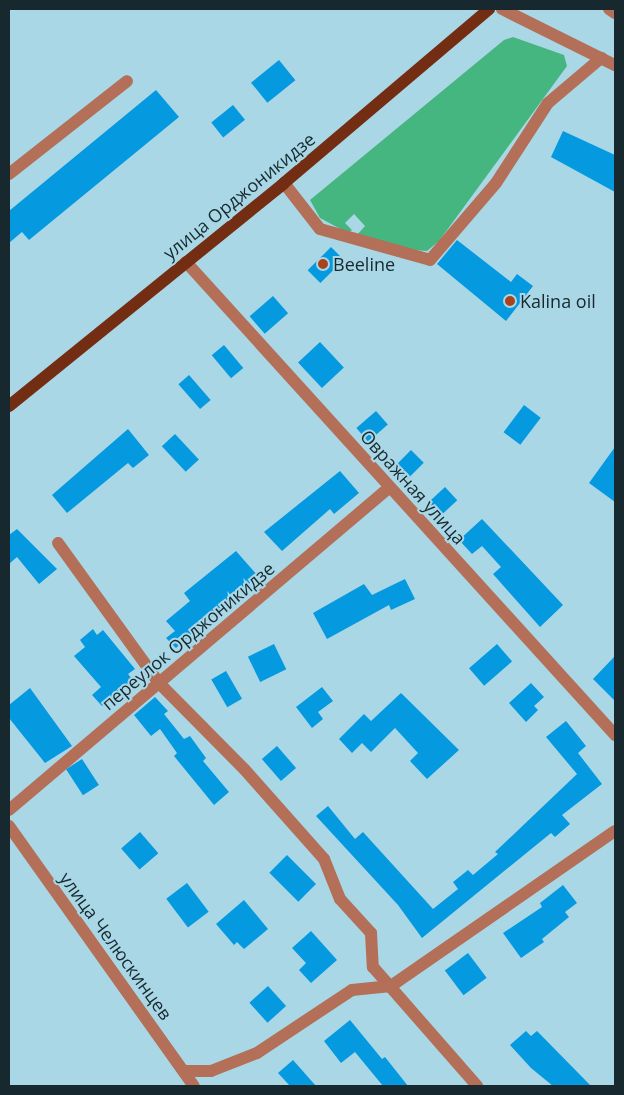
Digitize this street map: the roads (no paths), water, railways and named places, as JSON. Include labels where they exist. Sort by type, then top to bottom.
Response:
[{"type":"main road","name":"улица Орджоникидзе","points":[[9,406],[284,183],[489,9]]},
{"type":"street","points":[[502,9],[615,65]]},
{"type":"street","points":[[609,9],[615,13]]},
{"type":"street","points":[[284,183],[320,229],[430,260],[496,183],[548,103],[601,58]]},
{"type":"street","points":[[9,174],[127,81]]},
{"type":"street","name":"Овражная улица","points":[[186,262],[389,488],[615,734]]},
{"type":"street","name":"переулок Орджоникидзе","points":[[9,810],[389,488]]},
{"type":"street","points":[[58,543],[160,683],[245,770],[324,859],[340,899],[371,933],[373,967],[477,1086]]},
{"type":"street","name":"улица Челюскинцев","points":[[9,826],[194,1086]]},
{"type":"street","points":[[184,1071],[210,1071],[257,1053],[352,990],[391,986],[615,831]]},
{"type":"place","name":"Beeline","points":[[323,264]]},
{"type":"place","name":"Kalina oil","points":[[510,301]]}]
